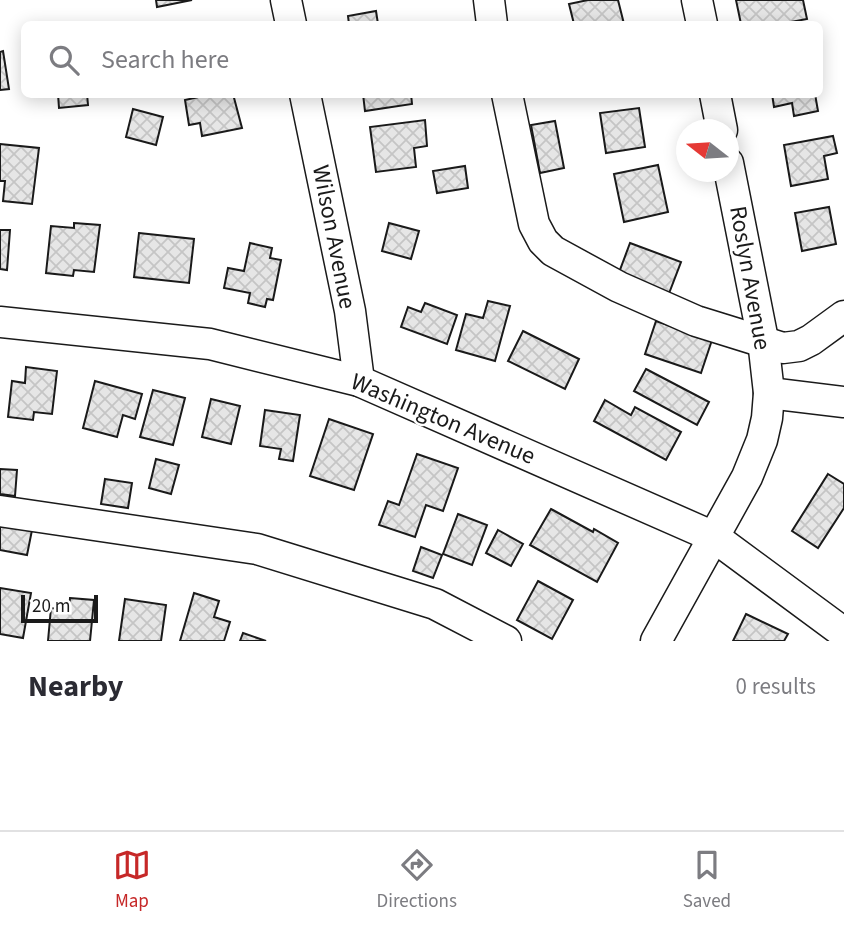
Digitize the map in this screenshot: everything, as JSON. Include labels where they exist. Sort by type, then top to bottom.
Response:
[{"type":"street","points":[[286,0],[290,21]]},
{"type":"street","points":[[489,0],[492,21]]},
{"type":"street","points":[[697,0],[701,21]]},
{"type":"street","name":"Wilson Avenue","points":[[306,98],[350,311],[359,381]]},
{"type":"street","points":[[508,98],[534,224],[542,241],[553,251],[619,288],[696,321],[783,348],[799,346],[844,316]]},
{"type":"street","points":[[716,98],[720,119]]},
{"type":"street","name":"Roslyn Avenue","points":[[656,641],[747,477],[762,440],[767,418],[769,393],[763,340],[733,182]]},
{"type":"street","name":"Washington Avenue","points":[[0,322],[209,344],[359,381],[714,537],[844,633]]},
{"type":"street","points":[[769,393],[844,402]]},
{"type":"street","points":[[0,511],[257,549],[435,604],[506,641]]},
{"type":"building","points":[[156,0],[192,0],[157,7]]},
{"type":"building","points":[[588,0],[618,0],[623,21],[573,21],[569,4]]},
{"type":"building","points":[[736,0],[803,0],[807,19],[796,21],[740,21]]},
{"type":"building","points":[[376,11],[378,21],[349,21],[348,16]]},
{"type":"building","points":[[3,51],[9,89],[0,90],[0,52]]},
{"type":"building","points":[[58,98],[87,98],[88,105],[59,108]]},
{"type":"building","points":[[234,98],[242,128],[202,136],[200,123],[189,125],[185,100]]},
{"type":"building","points":[[363,98],[411,98],[412,104],[365,111]]},
{"type":"building","points":[[773,98],[816,98],[818,111],[794,116],[792,103],[774,107]]},
{"type":"building","points":[[639,108],[645,147],[606,153],[600,113]]},
{"type":"building","points":[[133,109],[163,117],[156,145],[126,137]]},
{"type":"building","points":[[425,120],[427,146],[414,148],[416,167],[376,172],[370,127]]},
{"type":"building","points":[[555,121],[564,168],[540,173],[531,125]]},
{"type":"building","points":[[833,136],[837,153],[824,156],[828,179],[791,186],[784,145]]},
{"type":"building","points":[[0,144],[39,148],[32,204],[3,201],[5,181],[0,181]]},
{"type":"building","points":[[658,165],[668,212],[624,222],[614,174]]},
{"type":"building","points":[[465,166],[468,188],[437,193],[433,171]]},
{"type":"building","points":[[829,207],[836,244],[802,251],[795,213]]},
{"type":"building","points":[[74,223],[100,225],[94,272],[74,270],[73,276],[46,273],[51,226],[74,228]]},
{"type":"building","points":[[389,223],[419,231],[411,259],[382,251]]},
{"type":"building","points":[[0,230],[10,230],[7,270],[0,269]]},
{"type":"building","points":[[139,233],[194,239],[189,283],[134,277]]},
{"type":"building","points":[[250,243],[272,248],[270,258],[281,260],[273,300],[267,299],[265,307],[248,303],[250,293],[224,288],[228,268],[244,271]]},
{"type":"building","points":[[630,243],[681,262],[668,296],[617,278]]},
{"type":"building","points":[[488,301],[510,306],[495,361],[456,350],[466,314],[483,318]]},
{"type":"building","points":[[425,303],[457,315],[447,344],[401,327],[408,307],[421,312]]},
{"type":"building","points":[[656,321],[712,340],[701,373],[645,354]]},
{"type":"building","points":[[523,331],[579,359],[565,389],[508,361]]},
{"type":"building","points":[[26,367],[57,371],[52,414],[34,412],[33,420],[8,417],[12,381],[25,383]]},
{"type":"building","points":[[646,369],[709,402],[697,425],[634,391]]},
{"type":"building","points":[[95,381],[142,394],[135,419],[123,415],[117,437],[83,428]]},
{"type":"building","points":[[153,390],[185,398],[173,445],[140,437]]},
{"type":"building","points":[[211,399],[240,406],[231,444],[202,437]]},
{"type":"building","points":[[605,400],[631,415],[635,407],[681,432],[666,460],[594,421]]},
{"type":"building","points":[[265,410],[300,415],[293,461],[279,459],[281,449],[260,446]]},
{"type":"building","points":[[329,419],[373,434],[354,490],[310,476]]},
{"type":"building","points":[[417,454],[458,468],[443,511],[426,505],[415,537],[379,525],[388,501],[399,505]]},
{"type":"building","points":[[156,459],[179,465],[171,494],[149,488]]},
{"type":"building","points":[[0,469],[17,470],[15,496],[0,494]]},
{"type":"building","points":[[828,474],[844,484],[844,508],[818,548],[792,531]]},
{"type":"building","points":[[105,479],[132,483],[128,508],[101,504]]},
{"type":"building","points":[[551,509],[618,543],[597,582],[530,545]]},
{"type":"building","points":[[458,514],[487,525],[472,565],[443,554]]},
{"type":"building","points":[[0,518],[33,525],[27,555],[0,550]]},
{"type":"building","points":[[498,530],[523,544],[511,566],[486,553]]},
{"type":"building","points":[[421,547],[442,555],[433,578],[413,571]]},
{"type":"building","points":[[538,581],[573,600],[552,639],[517,620]]},
{"type":"building","points":[[0,588],[31,593],[23,638],[0,634]]},
{"type":"building","points":[[194,593],[219,601],[214,617],[230,622],[224,641],[180,641]]},
{"type":"building","points":[[70,598],[94,600],[90,641],[48,641],[51,608],[69,610]]},
{"type":"building","points":[[125,599],[166,605],[161,641],[119,641]]},
{"type":"building","points":[[746,614],[788,634],[784,641],[733,641]]},
{"type":"building","points":[[243,633],[266,641],[240,641]]}]
